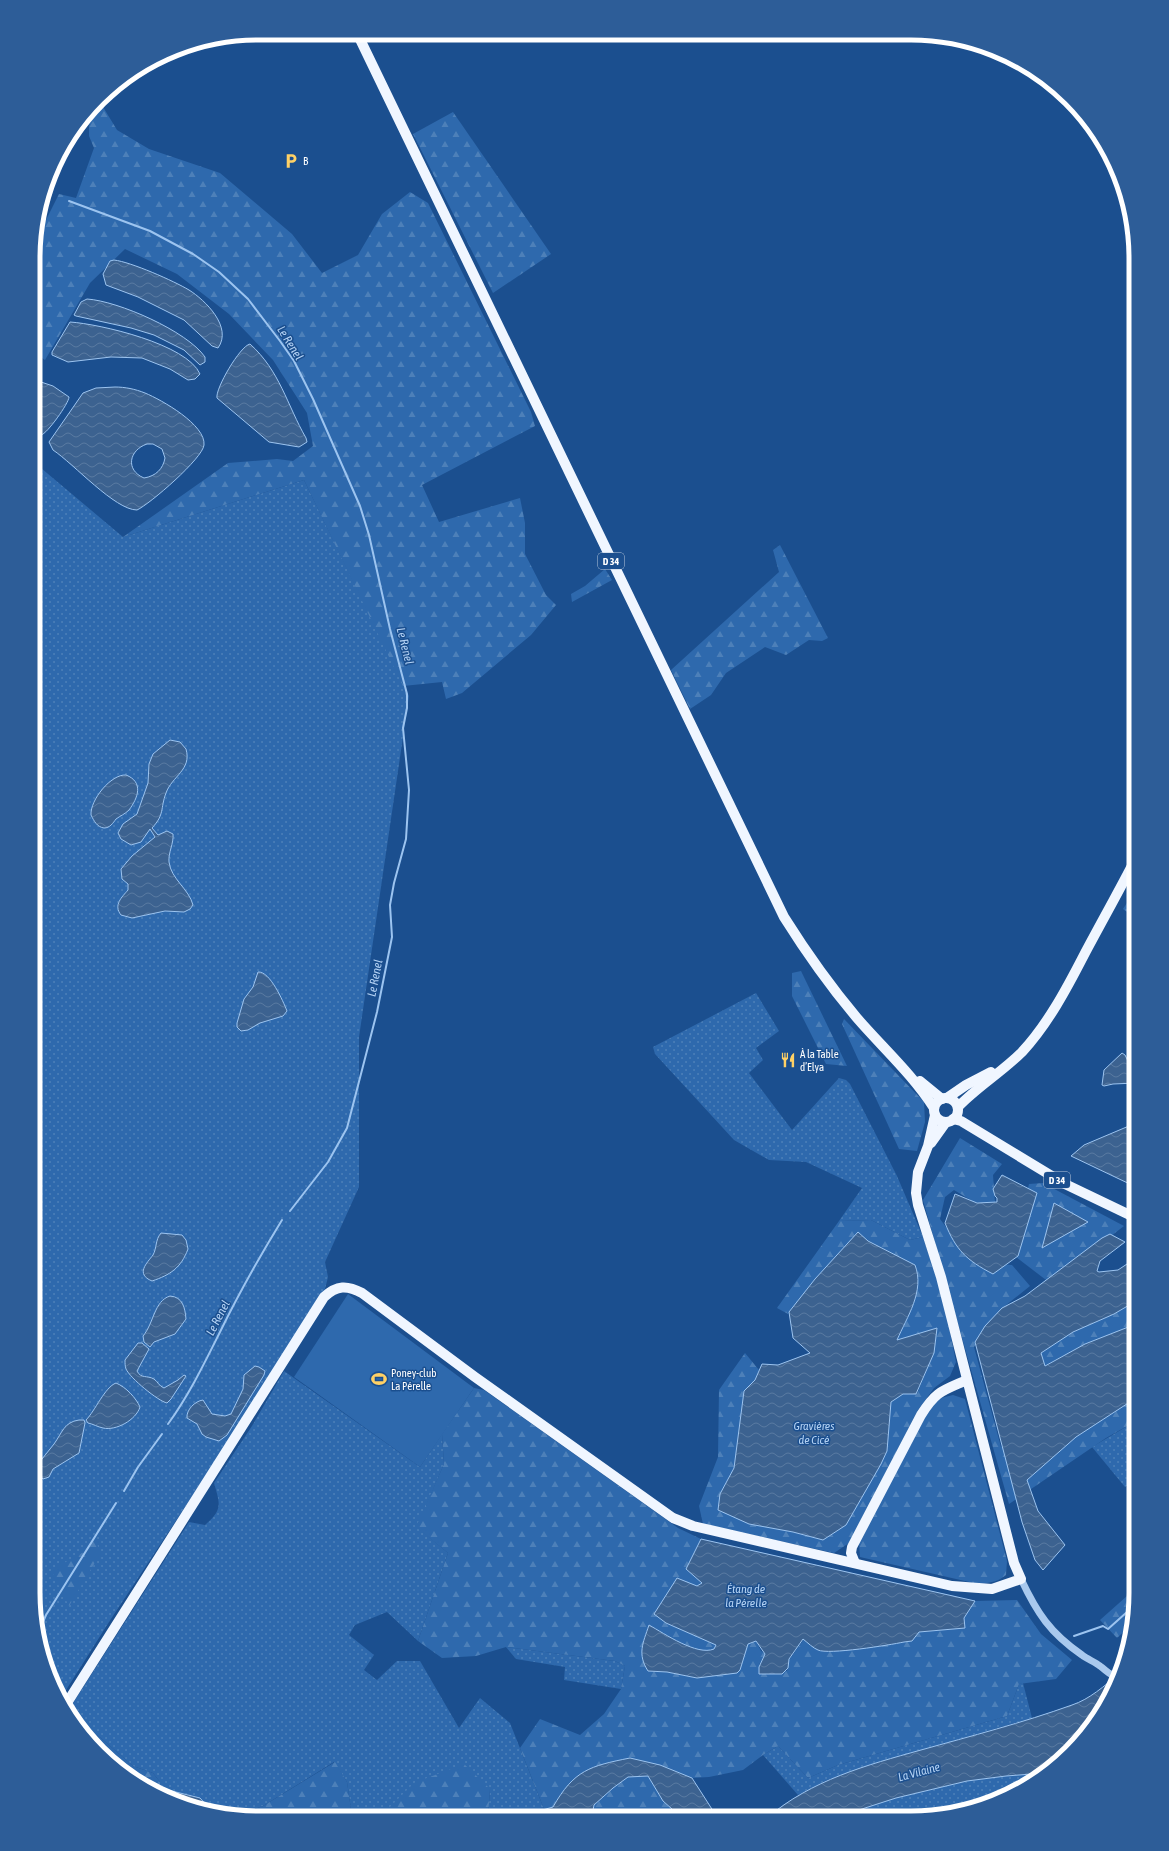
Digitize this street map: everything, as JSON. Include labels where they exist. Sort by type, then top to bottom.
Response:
[{"type":"main road","name":"D 34","points":[[360,40],[770,890],[800,941],[835,991],[876,1040],[902,1066],[924,1092],[935,1112]]},
{"type":"main road","points":[[928,1146],[971,1094],[1006,1066],[1022,1051],[1036,1034],[1064,992],[1129,871]]},
{"type":"main road","name":"D 34","points":[[902,1066],[945,1098]]},
{"type":"main road","points":[[68,1701],[324,1297],[333,1289],[340,1287],[352,1288],[362,1293],[475,1377],[673,1518],[693,1526],[831,1557],[842,1562],[855,1563],[952,1586],[992,1589],[1021,1579],[1014,1563],[941,1277],[918,1205],[916,1193],[918,1172],[928,1146],[937,1102],[966,1085],[1006,1066]]},
{"type":"main road","points":[[945,1098],[954,1101],[954,1115]]},
{"type":"main road","points":[[935,1112],[940,1120],[954,1115]]},
{"type":"main road","name":"D 34","points":[[954,1115],[1038,1170],[1129,1215]]},
{"type":"main road","points":[[855,1563],[851,1553],[852,1547],[929,1402],[938,1393],[967,1380]]},
{"type":"main road","points":[[831,1557],[852,1547]]},
{"type":"street","points":[[1021,1579],[1036,1611],[1051,1629],[1073,1649],[1113,1675]]},
{"type":"green space","points":[[102,106],[117,130],[149,149],[220,173],[292,234],[322,273],[358,255],[382,214],[410,192],[428,203],[531,412],[535,426],[422,485],[439,522],[520,498],[525,523],[525,554],[546,595],[556,605],[531,635],[462,693],[446,699],[442,682],[403,686],[304,480],[123,537],[228,463],[277,459],[293,461],[313,446],[307,413],[273,360],[229,314],[177,274],[125,249],[90,283],[45,360],[40,356],[40,244],[42,228],[59,194],[76,198],[94,148],[89,136],[89,126],[92,116]]},
{"type":"green space","points":[[453,112],[551,254],[493,293],[413,134]]},
{"type":"green space","points":[[40,467],[123,537],[304,480],[409,696],[359,1037],[359,1187],[325,1262],[328,1277],[325,1289],[218,1457],[109,1622],[64,1693],[47,1650],[40,1607]]},
{"type":"green space","points":[[780,545],[828,638],[822,641],[809,640],[786,655],[765,647],[726,673],[711,695],[690,709],[671,670],[779,572],[773,550]]},
{"type":"green space","points":[[605,569],[612,580],[572,602],[571,594],[585,586]]},
{"type":"green space","points":[[1129,900],[1129,914],[1123,909]]},
{"type":"green space","points":[[801,971],[847,1066],[826,1064],[792,996],[792,973]]},
{"type":"green space","points":[[756,993],[779,1031],[756,1048],[763,1060],[749,1073],[792,1130],[839,1078],[846,1080],[850,1084],[897,1176],[923,1237],[910,1240],[871,1220],[839,1221],[862,1188],[806,1162],[769,1160],[734,1140],[655,1054],[653,1047]]},
{"type":"green space","points":[[844,1019],[924,1102],[925,1122],[917,1151],[899,1149],[842,1024]]},
{"type":"green space","points":[[960,1138],[1002,1164],[993,1175],[995,1203],[974,1202],[954,1190],[945,1197],[940,1219],[972,1262],[1012,1265],[1030,1286],[1000,1310],[974,1347],[1001,1447],[1048,1424],[1129,1372],[1129,1425],[1106,1438],[1009,1504],[923,1200]]},
{"type":"green space","points":[[1043,1183],[1124,1226],[1050,1283],[1012,1254],[1029,1184]]},
{"type":"green space","points":[[871,1220],[910,1240],[923,1237],[943,1297],[956,1362],[950,1376],[934,1388],[918,1410],[849,1543],[834,1553],[703,1524],[699,1506],[718,1457],[719,1390],[745,1353],[759,1370],[755,1380],[744,1391],[734,1468],[720,1494],[726,1513],[749,1524],[793,1532],[823,1540],[846,1525],[881,1464],[887,1451],[891,1402],[903,1394],[917,1394],[934,1353],[937,1328],[897,1340],[914,1303],[918,1284],[918,1274],[915,1265],[863,1238],[830,1264],[815,1279],[788,1314],[777,1308],[839,1221]]},
{"type":"green space","name":"Poney-club La Pérelle","points":[[348,1294],[474,1388],[420,1467],[294,1377]]},
{"type":"green space","points":[[1129,1305],[1129,1327],[1085,1344],[1044,1366],[1040,1353],[1073,1332],[1114,1314]]},
{"type":"green space","points":[[284,1371],[420,1467],[442,1434],[444,1464],[417,1527],[448,1553],[418,1641],[387,1612],[355,1625],[349,1635],[374,1655],[364,1670],[377,1680],[397,1661],[420,1661],[459,1728],[480,1698],[510,1723],[544,1809],[538,1811],[488,1811],[490,1789],[391,1807],[394,1811],[351,1811],[347,1782],[334,1762],[263,1806],[250,1811],[215,1807],[207,1805],[194,1796],[160,1788],[160,1782],[153,1773],[133,1766],[85,1726],[71,1706],[189,1522],[205,1525],[215,1515],[219,1502],[214,1483],[252,1426]]},
{"type":"green space","points":[[474,1388],[484,1390],[678,1528],[701,1539],[686,1569],[702,1583],[697,1586],[666,1623],[716,1645],[714,1649],[698,1650],[672,1639],[648,1671],[667,1672],[697,1678],[740,1670],[748,1644],[756,1641],[761,1651],[765,1654],[759,1665],[787,1671],[789,1660],[804,1639],[818,1650],[826,1652],[899,1643],[912,1640],[919,1632],[964,1628],[964,1618],[975,1601],[1017,1600],[1041,1634],[1072,1660],[1056,1679],[1019,1684],[1007,1716],[838,1765],[808,1778],[778,1746],[743,1770],[709,1777],[692,1778],[660,1765],[560,1795],[553,1807],[544,1809],[520,1748],[540,1719],[580,1735],[604,1714],[621,1689],[625,1666],[615,1661],[506,1647],[476,1656],[442,1658],[418,1641],[448,1553],[416,1527],[444,1464],[442,1434]]},
{"type":"green space","points":[[953,1395],[965,1399],[1007,1561],[1006,1575],[997,1581],[990,1583],[978,1584],[860,1557],[859,1542],[932,1404],[941,1398]]},
{"type":"green space","points":[[1129,1425],[1129,1484],[1125,1487],[1092,1447]]},
{"type":"green space","points":[[95,1535],[100,1554],[69,1606],[51,1570],[84,1552]]},
{"type":"green space","points":[[1129,1594],[1126,1630],[1117,1638],[1100,1620]]},
{"type":"green space","points":[[506,1647],[615,1661],[625,1666],[621,1689],[564,1680],[565,1667],[516,1659]]},
{"type":"green space","points":[[1023,1683],[1032,1718],[867,1766],[827,1780],[798,1795],[763,1755],[778,1746],[808,1778],[838,1765],[1007,1716],[1019,1684]]},
{"type":"green space","points":[[87,1729],[101,1738],[133,1766],[153,1773],[160,1782],[160,1788],[125,1766],[114,1757]]},
{"type":"green space","points":[[335,1762],[347,1782],[351,1811],[250,1811],[263,1806]]},
{"type":"green space","points":[[464,1764],[490,1789],[488,1811],[394,1811],[390,1807],[414,1783]]},
{"type":"green space","points":[[1032,1774],[1008,1789],[968,1804],[954,1807],[925,1811],[856,1811],[896,1798],[967,1781]]},
{"type":"green space","points":[[648,1776],[663,1801],[672,1811],[593,1811],[594,1805],[628,1777]]},
{"type":"water","points":[[114,260],[131,264],[163,277],[189,290],[202,300],[220,323],[222,340],[218,348],[212,346],[184,320],[138,297],[106,285],[103,274],[110,261]]},
{"type":"water","points":[[87,299],[116,305],[133,311],[168,328],[196,347],[205,357],[205,362],[200,365],[184,350],[154,335],[131,328],[74,315],[81,302]]},
{"type":"water","points":[[70,322],[121,331],[161,345],[192,363],[200,374],[195,379],[188,380],[170,369],[142,358],[111,357],[68,362],[52,355],[52,352]]},
{"type":"water","points":[[250,344],[269,365],[306,438],[307,442],[299,447],[269,442],[217,398],[217,393],[229,368],[240,352]]},
{"type":"water","points":[[40,382],[53,386],[69,397],[62,411],[41,435]]},
{"type":"water","points":[[115,387],[134,389],[152,396],[182,414],[198,429],[203,437],[204,445],[201,451],[186,470],[153,499],[137,510],[128,508],[106,495],[53,450],[49,442],[83,393],[96,388]],"holes":[[[147,444],[153,444],[162,449],[165,458],[164,462],[161,469],[155,474],[144,478],[134,470],[132,465],[133,455],[141,447]]]},
{"type":"water","points":[[170,740],[180,742],[186,749],[186,762],[184,768],[169,787],[164,799],[161,815],[152,828],[158,835],[167,831],[173,834],[173,841],[169,855],[170,868],[176,879],[188,894],[193,905],[190,909],[184,912],[165,911],[132,918],[121,915],[118,908],[119,901],[128,890],[128,884],[122,879],[121,869],[132,856],[155,837],[150,829],[141,842],[131,845],[121,839],[118,833],[123,824],[137,814],[148,783],[149,764],[153,754]]},
{"type":"water","points":[[126,775],[132,778],[137,786],[138,791],[135,800],[129,810],[116,819],[110,826],[104,828],[99,826],[91,815],[94,802],[102,789],[108,783],[120,776]]},
{"type":"water","points":[[258,972],[263,973],[271,981],[287,1011],[283,1016],[260,1023],[248,1030],[241,1031],[237,1027],[237,1023],[244,999],[253,987]]},
{"type":"water","points":[[1122,1053],[1125,1055],[1129,1063],[1129,1083],[1102,1085],[1104,1070]]},
{"type":"water","points":[[1129,1126],[1129,1184],[1071,1156],[1084,1145]]},
{"type":"water","points":[[1002,1175],[1037,1193],[1018,1256],[993,1274],[976,1264],[963,1253],[953,1240],[945,1223],[955,1194],[977,1203],[997,1202],[993,1189]]},
{"type":"water","points":[[1054,1203],[1088,1222],[1042,1248]]},
{"type":"water","name":"Gravières de Cicé","points":[[858,1232],[868,1241],[915,1265],[918,1275],[918,1284],[914,1304],[897,1340],[937,1328],[934,1353],[916,1394],[903,1394],[891,1402],[887,1451],[846,1525],[823,1540],[793,1532],[749,1524],[718,1510],[720,1494],[734,1468],[744,1391],[755,1380],[762,1364],[778,1365],[810,1353],[793,1338],[789,1312],[815,1279]]},
{"type":"water","points":[[161,1233],[182,1235],[186,1240],[188,1249],[182,1261],[174,1270],[152,1281],[144,1275],[143,1272],[153,1255]]},
{"type":"water","points":[[1110,1234],[1125,1242],[1100,1261],[1097,1271],[1118,1270],[1129,1263],[1129,1305],[1114,1314],[1073,1332],[1041,1353],[1045,1366],[1085,1344],[1129,1327],[1129,1403],[1076,1437],[1027,1480],[1038,1511],[1065,1545],[1043,1570],[1035,1560],[1022,1522],[975,1342],[985,1326],[1002,1308],[1025,1296],[1102,1238]]},
{"type":"water","points":[[170,1296],[178,1298],[181,1301],[184,1307],[186,1319],[175,1334],[154,1342],[150,1347],[144,1342],[143,1336],[147,1331],[157,1307]]},
{"type":"water","points":[[138,1343],[142,1343],[149,1349],[137,1371],[140,1375],[154,1379],[164,1388],[184,1375],[186,1376],[167,1403],[145,1389],[126,1369],[125,1360]]},
{"type":"water","points":[[255,1366],[265,1371],[264,1375],[227,1435],[219,1441],[206,1437],[202,1434],[197,1424],[187,1418],[188,1412],[192,1406],[203,1400],[212,1414],[225,1416],[231,1414],[243,1389],[244,1375]]},
{"type":"water","points":[[116,1383],[127,1390],[136,1400],[140,1407],[138,1412],[125,1424],[114,1428],[103,1428],[88,1423],[86,1420],[104,1394],[112,1385]]},
{"type":"water","points":[[84,1420],[85,1423],[79,1453],[53,1469],[49,1477],[43,1479],[40,1475],[40,1462],[52,1447],[61,1432],[74,1421]]},
{"type":"water","name":"Étang de la Pérelle","points":[[701,1539],[975,1601],[964,1618],[965,1628],[919,1632],[912,1641],[860,1649],[824,1651],[816,1649],[803,1639],[789,1659],[788,1668],[782,1674],[759,1674],[759,1667],[765,1654],[756,1641],[748,1644],[740,1670],[737,1673],[697,1678],[667,1672],[648,1671],[643,1659],[642,1648],[649,1625],[690,1647],[707,1650],[714,1649],[716,1645],[666,1623],[654,1614],[677,1578],[697,1586],[702,1583],[686,1569]]},
{"type":"water","name":"La Vilaine","points":[[1110,1681],[1100,1702],[1075,1737],[1055,1757],[1032,1774],[967,1781],[896,1798],[856,1811],[776,1811],[802,1793],[840,1775],[1053,1712],[1079,1702]]},
{"type":"water","points":[[630,1758],[660,1765],[692,1778],[713,1811],[672,1811],[663,1801],[648,1776],[628,1777],[594,1805],[593,1811],[539,1811],[553,1807],[568,1785],[576,1777],[594,1767]]},
{"type":"water","points":[[160,1788],[200,1798],[207,1805],[201,1804]]},
{"type":"waterway","name":"Le Renel","points":[[69,201],[150,231],[193,254],[219,272],[248,299],[294,361],[313,399],[360,506],[369,535],[390,629],[407,694],[407,708],[403,728],[409,790],[406,839],[394,883],[390,905],[392,937],[377,1012],[347,1128],[328,1162],[290,1211]]},
{"type":"waterway","name":"Le Renel","points":[[168,1424],[196,1379],[242,1289],[282,1220]]},
{"type":"waterway","name":"Le Renel","points":[[124,1491],[138,1467],[162,1434]]},
{"type":"waterway","name":"Le Renel","points":[[42,1624],[46,1615],[116,1503]]},
{"type":"waterway","points":[[1074,1636],[1103,1626],[1108,1629],[1129,1611]]},
{"type":"place","name":"B","points":[[291,161]]},
{"type":"place","name":"À la Table d’Elya","points":[[788,1060]]},
{"type":"place","name":"Poney-club La Pérelle","points":[[379,1379]]}]
